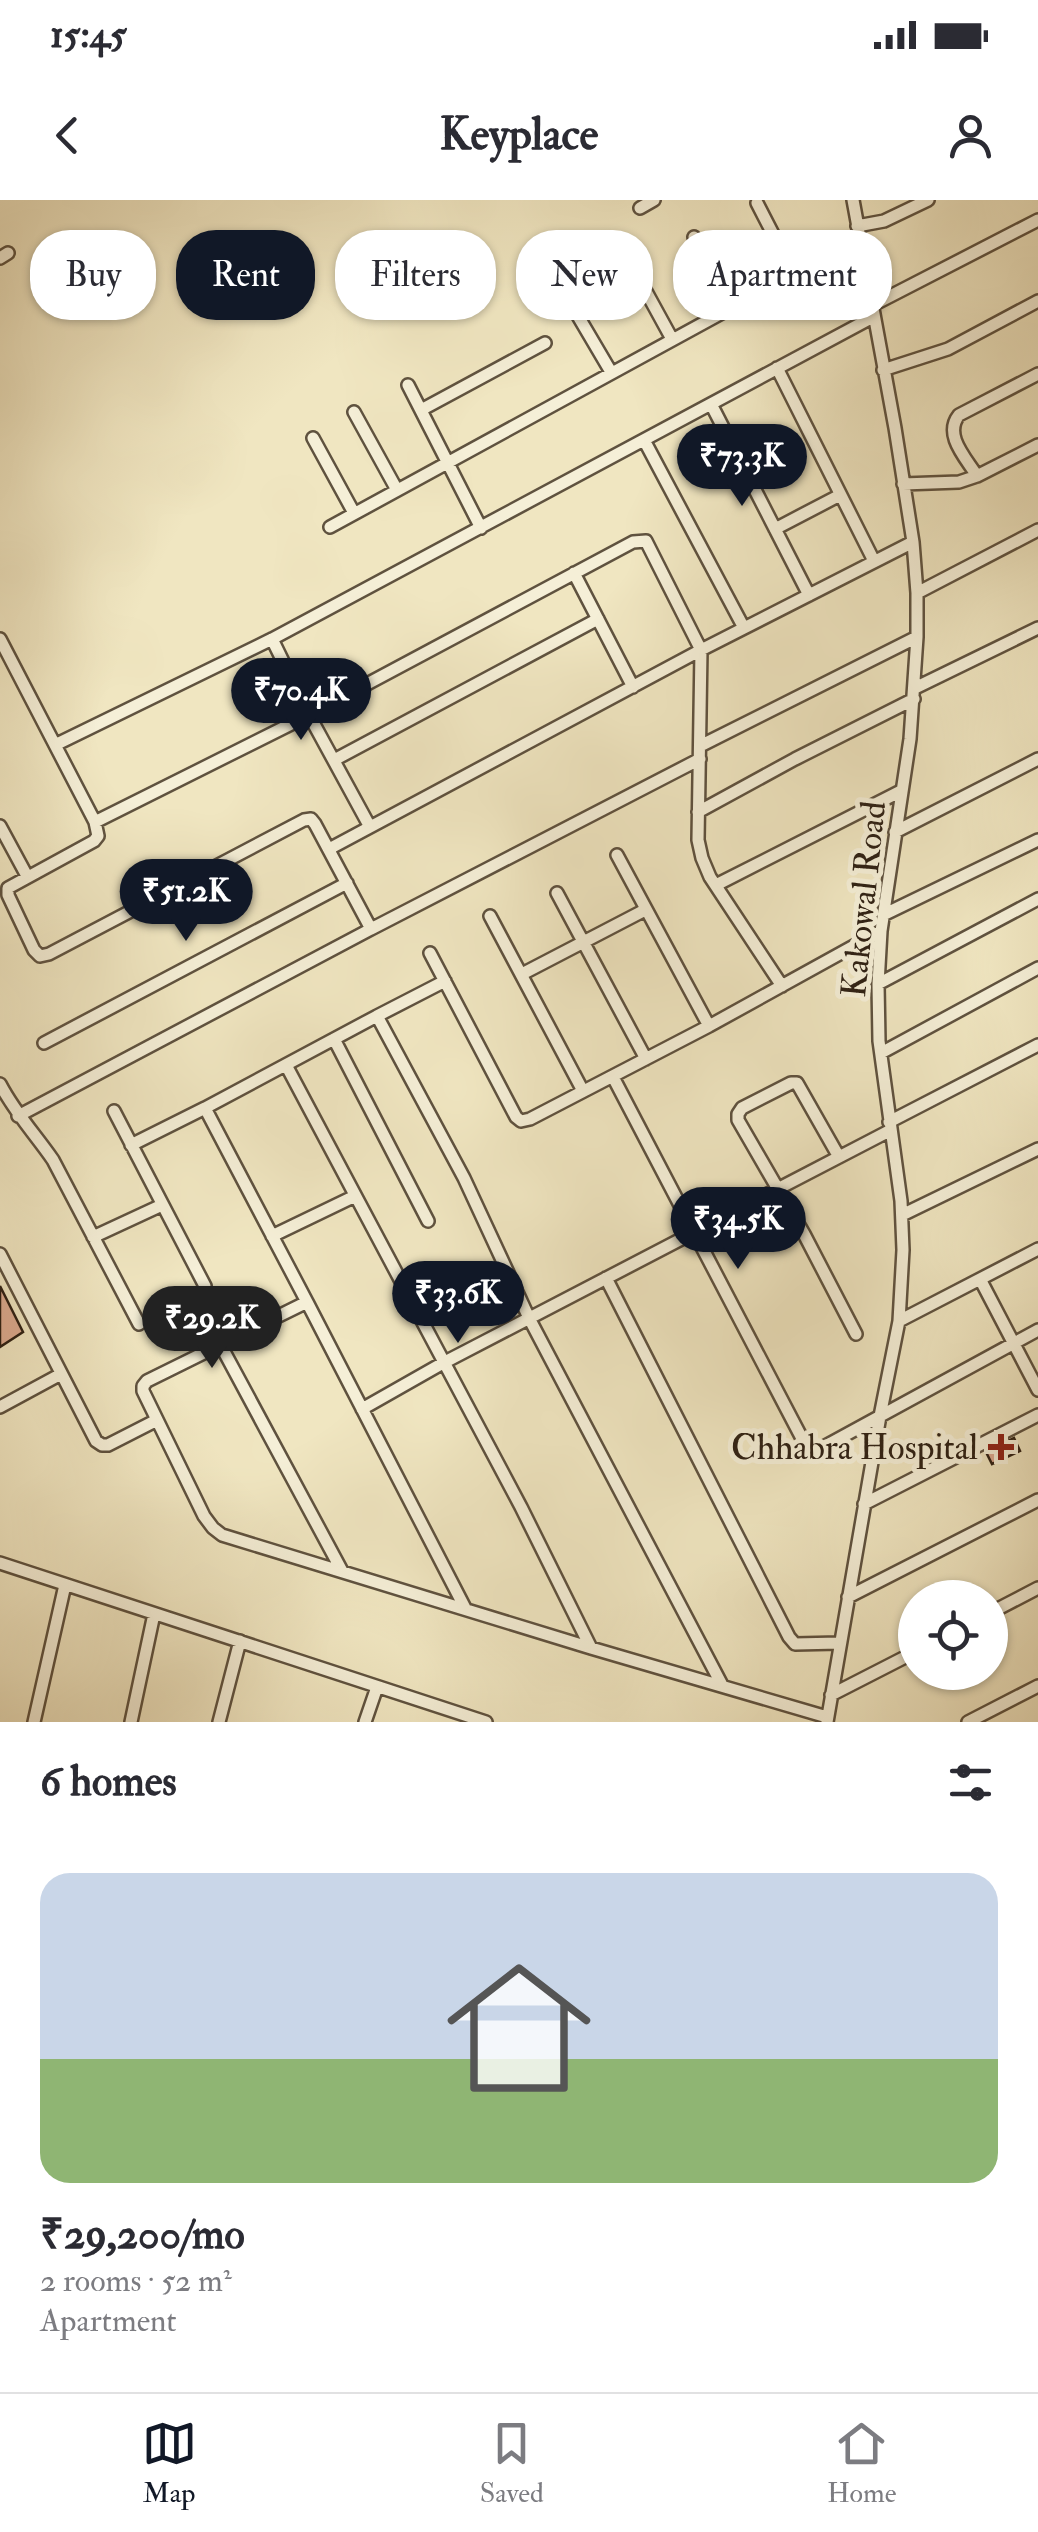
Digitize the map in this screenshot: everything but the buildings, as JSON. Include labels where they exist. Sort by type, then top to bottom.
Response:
[{"type":"street","points":[[640,208],[654,200]]},
{"type":"street","name":"Kakowal Road","points":[[853,200],[858,230]]},
{"type":"street","points":[[863,230],[928,200]]},
{"type":"street","points":[[756,203],[770,230]]},
{"type":"street","points":[[892,300],[1038,220]]},
{"type":"street","points":[[883,370],[948,349],[1038,301]]},
{"type":"street","points":[[653,304],[672,339]]},
{"type":"street","points":[[580,320],[611,372]]},
{"type":"street","points":[[330,526],[708,320]]},
{"type":"street","points":[[56,744],[272,639],[482,528],[857,320]]},
{"type":"street","name":"Kakowal Road","points":[[827,1719],[899,1321],[904,1250],[881,1053],[878,984],[881,931],[914,693],[917,593],[904,484],[874,320]]},
{"type":"street","points":[[421,410],[546,343]]},
{"type":"street","points":[[776,368],[874,562]]},
{"type":"street","points":[[977,476],[953,436],[954,420],[1038,374]]},
{"type":"street","points":[[408,385],[482,528]]},
{"type":"street","points":[[711,404],[809,594]]},
{"type":"street","points":[[354,412],[397,490]]},
{"type":"street","points":[[313,438],[354,513]]},
{"type":"street","points":[[644,440],[744,628]]},
{"type":"street","points":[[904,484],[960,482],[1038,446]]},
{"type":"street","points":[[775,529],[840,495]]},
{"type":"street","points":[[917,593],[1038,530]]},
{"type":"street","points":[[95,822],[309,715],[633,542],[646,541],[701,650],[698,840],[702,858],[782,986]]},
{"type":"street","points":[[329,849],[912,542]]},
{"type":"street","points":[[574,574],[633,687]]},
{"type":"street","points":[[334,760],[598,619]]},
{"type":"street","points":[[698,812],[1038,628]]},
{"type":"street","points":[[18,1116],[916,637]]},
{"type":"street","points":[[0,639],[95,822],[98,836],[8,888],[8,896],[40,956],[310,819],[371,929]]},
{"type":"street","points":[[272,639],[370,826]]},
{"type":"street","points":[[895,832],[1038,758]]},
{"type":"street","points":[[716,885],[901,791]]},
{"type":"street","points":[[0,826],[27,876]]},
{"type":"street","points":[[883,915],[1038,840]]},
{"type":"street","points":[[617,855],[709,1026]]},
{"type":"street","points":[[44,1042],[347,883]]},
{"type":"street","points":[[557,893],[646,1059]]},
{"type":"street","points":[[878,984],[1038,899]]},
{"type":"street","points":[[522,974],[646,910]]},
{"type":"street","points":[[490,916],[583,1092]]},
{"type":"street","points":[[430,953],[516,1117],[522,1121],[709,1026],[881,931]]},
{"type":"street","points":[[881,1053],[1038,968]]},
{"type":"street","points":[[131,1145],[444,981]]},
{"type":"street","points":[[377,1016],[464,1178],[529,1318],[722,1685]]},
{"type":"street","points":[[334,1039],[428,1221]]},
{"type":"street","points":[[362,1408],[839,1157],[1038,1045]]},
{"type":"street","points":[[286,1065],[521,1507],[591,1648]]},
{"type":"street","points":[[613,1076],[807,1448],[812,1451],[1038,1330]]},
{"type":"street","points":[[839,1157],[797,1083],[742,1108],[738,1114],[856,1334]]},
{"type":"street","points":[[0,1084],[18,1116],[52,1160],[139,1324]]},
{"type":"street","points":[[205,1108],[465,1608]]},
{"type":"street","points":[[114,1111],[205,1286]]},
{"type":"street","points":[[902,1215],[1038,1149]]},
{"type":"street","points":[[272,1236],[355,1196]]},
{"type":"street","points":[[94,1237],[162,1204]]},
{"type":"street","points":[[899,1321],[1038,1249]]},
{"type":"street","points":[[0,1254],[96,1441],[108,1444],[157,1420]]},
{"type":"street","points":[[606,1278],[789,1636],[803,1645],[839,1643]]},
{"type":"street","points":[[980,1279],[1038,1390]]},
{"type":"street","points":[[307,1302],[142,1386],[213,1528],[222,1535],[827,1719]]},
{"type":"street","points":[[220,1344],[342,1571]]},
{"type":"street","points":[[0,1407],[61,1374]]},
{"type":"street","points":[[864,1504],[1038,1415]]},
{"type":"street","points":[[848,1597],[1038,1500]]},
{"type":"street","points":[[0,1563],[486,1722]]},
{"type":"street","points":[[34,1722],[65,1584]]},
{"type":"street","points":[[1008,1604],[1038,1588]]},
{"type":"street","points":[[131,1722],[154,1614]]},
{"type":"street","points":[[219,1722],[240,1642]]},
{"type":"street","points":[[831,1695],[898,1661]]},
{"type":"street","points":[[968,1722],[1038,1686]]},
{"type":"street","points":[[365,1722],[377,1687]]},
{"type":"place","name":"Chhabra Hospital","points":[[1001,1447]]}]
